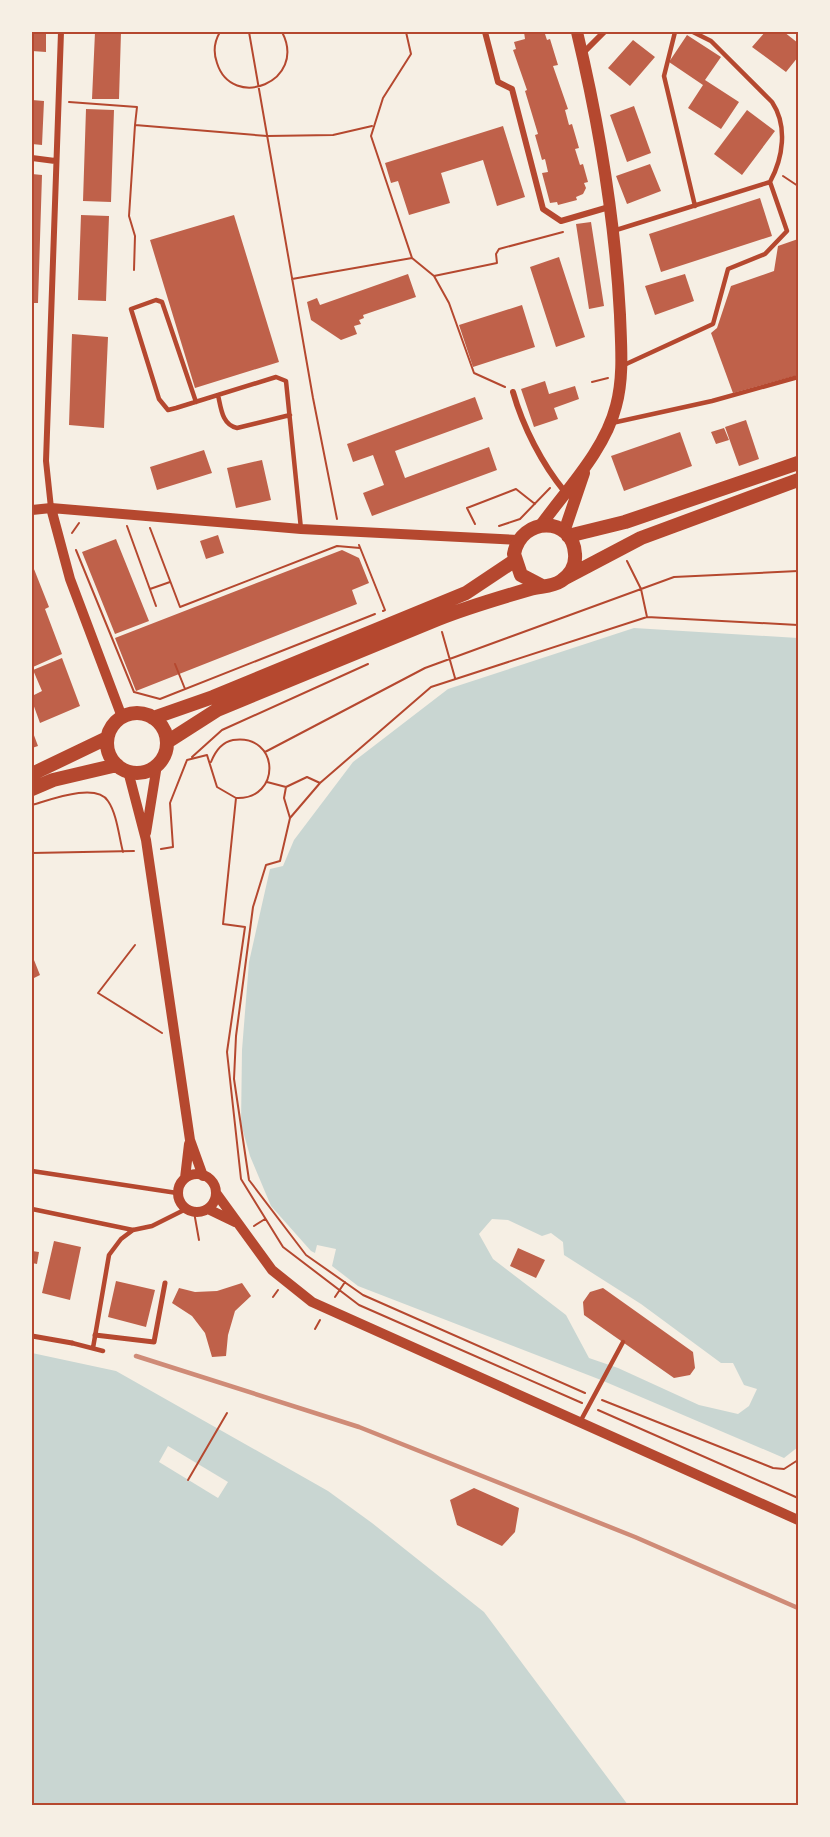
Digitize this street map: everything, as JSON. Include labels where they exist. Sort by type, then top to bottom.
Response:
[{"type":"main road","points":[[542,586],[527,581],[514,561],[518,540],[528,530],[542,525],[587,463],[609,424],[620,391],[621,367],[614,231],[577,32]]},
{"type":"main road","points":[[566,534],[587,463]]},
{"type":"main road","points":[[542,525],[566,534],[625,522],[798,463]]},
{"type":"main road","points":[[167,742],[217,710],[471,606],[542,586],[550,586],[621,548],[709,511],[798,480]]},
{"type":"main road","points":[[564,579],[574,563],[573,544],[566,534]]},
{"type":"main road","points":[[153,718],[213,697],[466,593],[514,561]]},
{"type":"main road","points":[[32,789],[53,780],[122,768],[148,771],[157,765],[166,751],[167,742],[163,728],[153,718],[136,713],[122,717],[113,724],[107,738],[107,748],[122,768]]},
{"type":"main road","points":[[32,774],[107,738]]},
{"type":"street","points":[[60,32],[46,461],[51,508],[70,579],[122,717]]},
{"type":"street","points":[[485,32],[498,82],[512,89],[543,209],[561,221],[610,206]]},
{"type":"street","points":[[582,54],[604,32]]},
{"type":"street","points":[[32,158],[55,161]]},
{"type":"street","points":[[513,392],[519,412],[556,481],[565,492]]},
{"type":"street","points":[[32,510],[51,508],[301,529],[518,540]]},
{"type":"street","points":[[146,840],[157,765]]},
{"type":"street","points":[[122,768],[146,840],[190,1140],[203,1176]]},
{"type":"street","points":[[190,1140],[185,1178],[177,1193],[190,1211],[208,1209],[238,1224]]},
{"type":"street","points":[[185,1178],[191,1175],[203,1176],[212,1182],[216,1193],[238,1224],[284,1282],[327,1310],[798,1520]]},
{"type":"street","points":[[208,1209],[216,1193]]},
{"type":"street","points":[[95,1335],[154,1342],[165,1283]]},
{"type":"street","points":[[32,1336],[72,1343]]},
{"type":"lane","points":[[675,32],[664,76],[695,206]]},
{"type":"lane","points":[[614,231],[770,182],[776,172],[783,134],[780,113],[772,102],[711,42],[693,32]]},
{"type":"lane","points":[[621,367],[713,324],[728,269],[765,254],[787,231],[770,182]]},
{"type":"lane","points":[[196,402],[162,302],[156,300],[131,309],[163,406],[168,410],[196,402],[276,377],[285,381],[301,529]]},
{"type":"lane","points":[[609,424],[691,407],[798,377]]},
{"type":"lane","points":[[218,395],[224,420],[230,426],[237,428],[290,415]]},
{"type":"lane","points":[[32,1171],[177,1193]]},
{"type":"lane","points":[[32,1209],[133,1230],[152,1226],[190,1211]]},
{"type":"lane","points":[[93,1347],[109,1255],[121,1239],[133,1230]]},
{"type":"lane","points":[[580,1422],[623,1342]]},
{"type":"lane","points":[[72,1343],[93,1347],[103,1352]]},
{"type":"path","points":[[220,32],[214,45],[218,68],[234,84],[257,87],[279,75],[285,64],[288,52],[282,32]]},
{"type":"path","points":[[249,32],[257,87],[337,519]]},
{"type":"path","points":[[406,32],[411,54],[383,98],[371,136],[412,258],[434,276],[449,303],[474,373],[513,392]]},
{"type":"path","points":[[58,102],[137,107],[129,216],[135,236],[134,270]]},
{"type":"path","points":[[135,125],[267,136],[333,135],[373,126]]},
{"type":"path","points":[[776,172],[798,186]]},
{"type":"path","points":[[434,276],[497,263],[496,254],[499,249],[561,233],[561,221]]},
{"type":"path","points":[[292,279],[412,258]]},
{"type":"path","points":[[592,382],[608,380]]},
{"type":"path","points":[[493,528],[520,519],[556,481]]},
{"type":"path","points":[[467,527],[476,527],[467,508],[516,489],[535,504]]},
{"type":"path","points":[[71,537],[79,523],[89,521]]},
{"type":"path","points":[[126,524],[156,606]]},
{"type":"path","points":[[149,525],[180,607],[337,546],[360,548]]},
{"type":"path","points":[[75,547],[134,692],[160,699],[385,610],[357,541]]},
{"type":"path","points":[[621,548],[640,589],[647,618]]},
{"type":"path","points":[[265,752],[425,668],[674,577],[798,571]]},
{"type":"path","points":[[150,589],[170,582]]},
{"type":"path","points":[[798,625],[647,618],[431,687],[320,783],[290,818],[280,861],[266,865],[253,907],[236,1036],[234,1079],[239,1125],[249,1180],[306,1255],[363,1295],[455,1338],[773,1468],[784,1469],[798,1460]]},
{"type":"path","points":[[438,619],[455,678]]},
{"type":"path","points":[[189,759],[222,730],[377,660]]},
{"type":"path","points":[[175,664],[185,689]]},
{"type":"path","points":[[244,739],[253,741],[265,752],[270,767],[267,782],[256,794],[236,798],[223,792],[214,782],[211,773],[213,756],[229,741],[244,739]]},
{"type":"path","points":[[267,782],[286,787],[307,777],[320,783]]},
{"type":"path","points":[[286,787],[284,798],[290,818]]},
{"type":"path","points":[[32,805],[86,792],[99,794],[110,803],[123,852]]},
{"type":"path","points":[[236,798],[223,924],[245,927],[227,1052],[240,1179],[284,1247],[360,1305],[798,1498]]},
{"type":"path","points":[[135,945],[98,993],[175,1042]]},
{"type":"path","points":[[190,1211],[199,1240]]},
{"type":"path","points":[[327,1310],[345,1282]]},
{"type":"path","points":[[188,1480],[227,1413]]},
{"type":"shaded area","points":[[634,628],[798,638],[798,1447],[784,1458],[601,1380],[358,1286],[332,1266],[336,1249],[317,1245],[315,1253],[311,1251],[271,1206],[250,1156],[241,1124],[242,1050],[249,962],[270,869],[283,866],[294,840],[353,762],[448,689]],"holes":[[[492,1219],[508,1220],[542,1236],[551,1233],[563,1242],[564,1255],[641,1304],[721,1363],[733,1363],[744,1385],[757,1389],[749,1406],[738,1414],[699,1405],[618,1368],[589,1358],[566,1315],[493,1259],[479,1234]]]},
{"type":"shaded area","points":[[32,1353],[116,1371],[328,1491],[372,1523],[484,1612],[628,1805],[32,1805]]},
{"type":"pier","points":[[168,1446],[228,1482],[218,1498],[159,1462]]},
{"type":"building","points":[[32,32],[46,32],[46,52],[32,51]]},
{"type":"building","points":[[95,32],[121,32],[119,99],[92,99]]},
{"type":"building","points":[[524,32],[551,32],[545,34],[547,40],[550,39],[558,65],[553,66],[568,109],[565,110],[569,125],[572,124],[579,148],[575,149],[580,165],[583,164],[588,182],[584,183],[586,188],[583,194],[576,197],[577,200],[558,205],[557,202],[550,203],[542,173],[548,172],[545,159],[542,160],[535,135],[538,134],[525,91],[527,90],[513,50],[516,49],[514,42],[525,39]]},
{"type":"building","points":[[765,32],[784,32],[798,43],[798,57],[786,72],[752,47]]},
{"type":"building","points":[[687,35],[721,57],[705,80],[739,102],[721,129],[688,108],[703,85],[669,62]]},
{"type":"building","points":[[633,40],[655,57],[630,86],[608,68]]},
{"type":"building","points":[[32,100],[44,101],[42,145],[32,144]]},
{"type":"building","points":[[634,106],[651,153],[627,162],[610,115]]},
{"type":"building","points":[[86,109],[114,110],[111,202],[83,201]]},
{"type":"building","points":[[747,110],[775,131],[742,175],[714,154]]},
{"type":"building","points":[[503,126],[525,197],[497,206],[483,160],[441,173],[450,203],[409,215],[398,181],[391,183],[385,163]]},
{"type":"building","points":[[650,164],[661,191],[627,204],[616,176]]},
{"type":"building","points":[[32,174],[42,175],[38,303],[32,303]]},
{"type":"building","points":[[760,198],[772,236],[661,272],[649,234]]},
{"type":"building","points":[[81,215],[109,216],[106,301],[78,300]]},
{"type":"building","points":[[234,215],[279,362],[195,388],[150,240]]},
{"type":"building","points":[[591,222],[604,306],[589,309],[576,224]]},
{"type":"building","points":[[798,239],[798,375],[733,393],[711,333],[717,328],[731,286],[774,271],[778,246]]},
{"type":"building","points":[[559,257],[585,337],[556,347],[530,267]]},
{"type":"building","points":[[408,274],[416,297],[363,315],[364,318],[359,320],[361,324],[354,326],[357,334],[341,340],[311,320],[307,302],[317,298],[320,305]]},
{"type":"building","points":[[685,274],[694,301],[655,315],[645,286]]},
{"type":"building","points":[[522,305],[535,347],[473,367],[459,325]]},
{"type":"building","points":[[72,334],[108,337],[104,428],[69,425]]},
{"type":"building","points":[[545,381],[549,394],[575,386],[579,399],[554,408],[558,419],[534,427],[521,389]]},
{"type":"building","points":[[475,397],[483,419],[395,451],[405,478],[489,447],[497,470],[372,516],[363,493],[384,485],[373,455],[353,462],[347,444]]},
{"type":"building","points":[[746,420],[759,459],[739,466],[725,427]]},
{"type":"building","points":[[724,428],[729,440],[716,444],[711,432]]},
{"type":"building","points":[[680,432],[692,466],[624,491],[611,456]]},
{"type":"building","points":[[204,450],[212,473],[157,490],[150,467]]},
{"type":"building","points":[[262,460],[271,500],[236,508],[227,468]]},
{"type":"building","points":[[218,535],[224,553],[206,559],[200,541]]},
{"type":"building","points":[[116,539],[149,621],[115,634],[82,552]]},
{"type":"building","points":[[342,550],[359,558],[369,583],[352,590],[357,604],[136,691],[115,638]]},
{"type":"building","points":[[32,564],[49,607],[45,609],[62,654],[33,667]]},
{"type":"building","points":[[62,658],[80,706],[40,723],[32,696],[42,691],[33,670]]},
{"type":"building","points":[[32,730],[38,746],[32,748]]},
{"type":"building","points":[[32,955],[40,975],[32,979]]},
{"type":"building","points":[[54,1241],[81,1247],[70,1300],[42,1293]]},
{"type":"building","points":[[518,1248],[545,1260],[536,1278],[510,1266]]},
{"type":"building","points":[[32,1251],[39,1252],[37,1264],[32,1263]]},
{"type":"building","points":[[116,1281],[155,1290],[146,1327],[108,1317]]},
{"type":"building","points":[[242,1283],[251,1296],[235,1311],[228,1335],[226,1356],[212,1357],[205,1333],[192,1316],[172,1303],[179,1288],[195,1292],[217,1291]]},
{"type":"building","points":[[603,1288],[693,1352],[695,1368],[690,1375],[674,1378],[584,1315],[583,1302],[590,1292]]},
{"type":"building","points":[[474,1488],[519,1508],[515,1532],[502,1546],[457,1525],[450,1500]]},
{"type":"railway","points":[[136,1356],[359,1427],[635,1537],[798,1608]]}]
